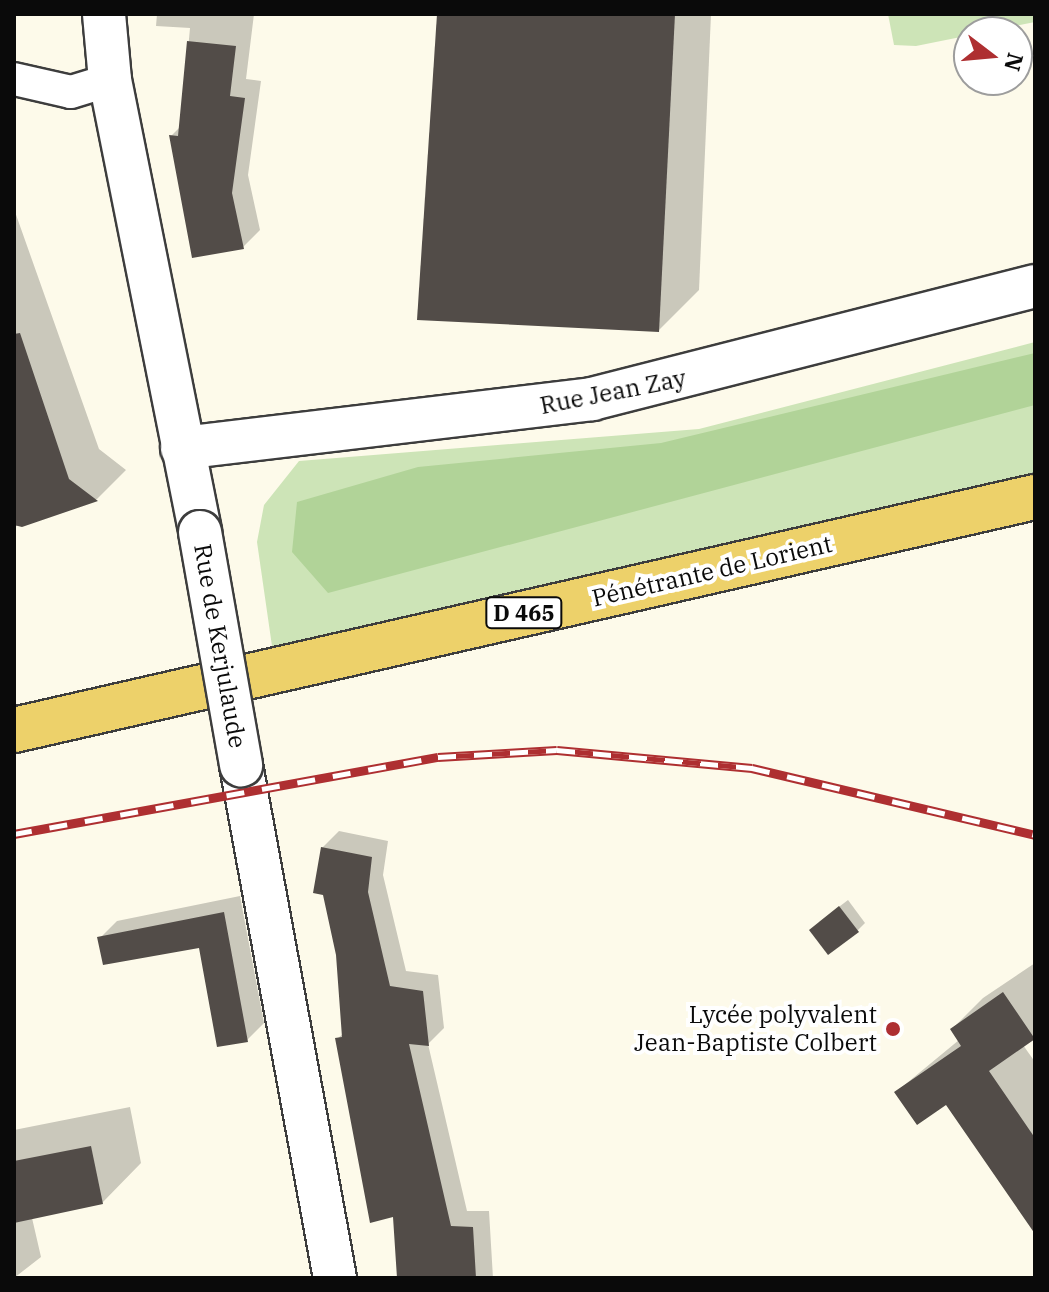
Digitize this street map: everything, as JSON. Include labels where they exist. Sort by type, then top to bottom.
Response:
[{"type":"main road","name":"Pénétrante de Lorient","points":[[14,730],[1035,497]]},
{"type":"street","name":"Rue de Kerjulaude","points":[[104,14],[110,80],[200,532],[335,1278]]},
{"type":"street","points":[[14,79],[71,92],[110,80]]},
{"type":"street","name":"Rue Jean Zay","points":[[182,448],[592,399],[1035,286]]},
{"type":"green space","points":[[888,14],[1035,14],[1033,22],[1033,16],[953,16],[953,39],[916,46],[894,45]]},
{"type":"green space","points":[[1035,342],[1035,474],[274,660],[257,542],[264,505],[299,461],[699,429]]},
{"type":"green space","points":[[1035,353],[1035,405],[328,593],[292,552],[297,502],[418,467],[661,443]]},
{"type":"building","points":[[437,14],[675,14],[659,332],[417,320]]},
{"type":"building","points":[[187,41],[236,46],[230,96],[245,98],[232,193],[244,249],[192,258],[169,135],[178,136]]},
{"type":"building","points":[[20,333],[69,479],[98,501],[22,527],[14,525],[14,334]]},
{"type":"building","points":[[321,847],[372,857],[368,892],[390,986],[423,991],[429,1046],[409,1044],[451,1226],[473,1227],[476,1278],[397,1278],[393,1217],[370,1223],[335,1038],[342,1037],[336,955],[323,895],[313,893]]},
{"type":"building","points":[[839,906],[859,932],[828,955],[809,930]]},
{"type":"building","points":[[224,912],[248,1042],[217,1047],[199,948],[103,965],[97,937]]},
{"type":"building","points":[[1003,992],[1035,1039],[989,1071],[1035,1138],[1035,1234],[946,1105],[917,1125],[894,1092],[961,1046],[950,1029]]},
{"type":"building","points":[[91,1146],[103,1204],[14,1223],[14,1161]]},
{"type":"railway","points":[[14,834],[438,757],[557,750],[752,768],[1035,835]]},
{"type":"place","name":"Lycée polyvalent Jean-Baptiste Colbert","points":[[893,1029]]}]
